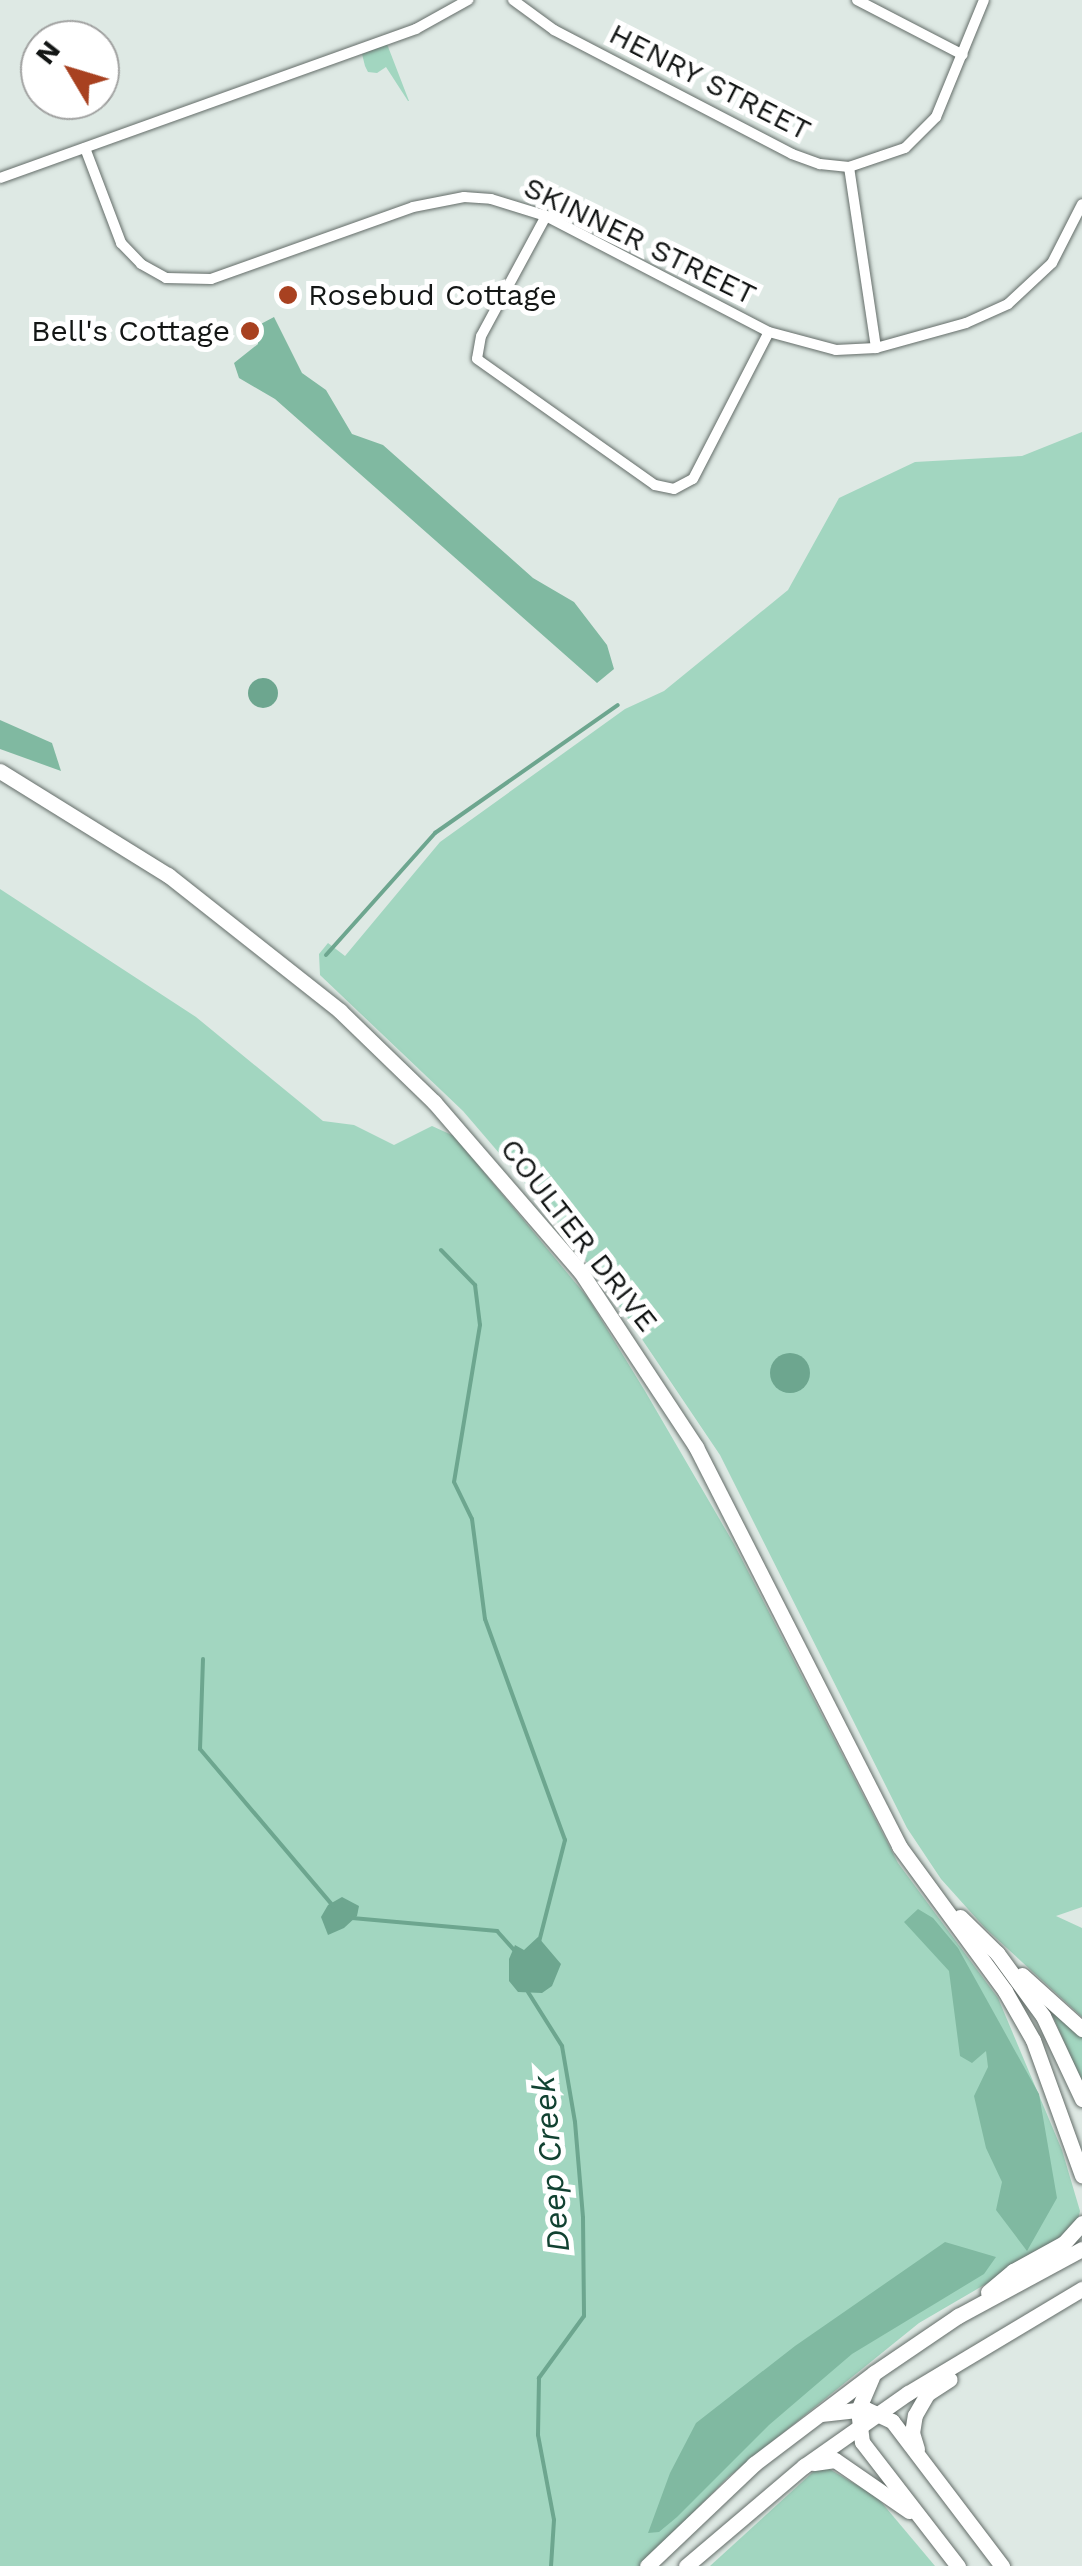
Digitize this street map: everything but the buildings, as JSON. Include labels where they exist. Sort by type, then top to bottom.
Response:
[{"type":"main road","name":"COULTER DRIVE","points":[[0,772],[168,874],[294,971],[388,1056],[509,1184],[580,1271],[686,1429],[742,1531],[872,1798],[932,1891],[1005,1991],[1033,2040],[1082,2176]]},
{"type":"main road","name":"COULTER DRIVE","points":[[932,1891],[997,1952],[1043,2016],[1082,2099]]},
{"type":"main road","points":[[997,1952],[1082,2029]]},
{"type":"main road","points":[[647,2566],[703,2510],[817,2415],[958,2316],[1013,2271],[1064,2243],[1082,2222]]},
{"type":"main road","points":[[958,2316],[1082,2248]]},
{"type":"main road","points":[[686,2566],[804,2466],[1003,2335],[1082,2289]]},
{"type":"main road","points":[[919,2456],[912,2432],[914,2416],[927,2394],[982,2357],[1003,2335]]},
{"type":"main road","points":[[874,2373],[858,2410],[862,2442],[958,2566]]},
{"type":"main road","points":[[817,2415],[858,2410],[892,2421],[1002,2566]]},
{"type":"main road","points":[[804,2466],[827,2458],[836,2460],[918,2514]]},
{"type":"street","points":[[0,178],[416,29],[468,0]]},
{"type":"street","name":"HENRY STREET","points":[[512,0],[554,30],[792,154],[820,164],[849,167],[894,154],[922,134],[942,107],[984,0]]},
{"type":"street","points":[[857,0],[962,55]]},
{"type":"street","name":"SKINNER STREET","points":[[84,148],[112,226],[127,251],[158,274],[184,282],[211,280],[438,200],[492,199],[546,216],[769,332],[809,346],[876,348],[966,323],[1008,304],[1052,264],[1082,204]]},
{"type":"street","points":[[849,167],[876,348]]},
{"type":"street","points":[[546,216],[481,336],[477,359],[654,485],[674,489],[693,479],[769,332]]},
{"type":"shaded area","points":[[387,44],[409,101],[386,67],[377,73],[368,72],[365,66],[362,54]]},
{"type":"shaded area","points":[[274,317],[302,373],[326,390],[352,434],[383,445],[533,578],[574,602],[607,645],[614,669],[597,683],[275,399],[239,378],[234,363],[258,344],[257,326]]},
{"type":"shaded area","points":[[1082,432],[1082,1907],[1056,1916],[1082,1928],[1082,2017],[985,1928],[941,1879],[907,1828],[720,1455],[627,1317],[549,1211],[463,1111],[320,975],[319,954],[328,943],[345,956],[440,842],[625,709],[664,691],[788,590],[839,498],[915,462],[1022,456]]},
{"type":"shaded area","points":[[263,678],[274,682],[278,693],[274,704],[263,708],[252,704],[248,693],[252,682]]},
{"type":"shaded area","points":[[0,720],[52,743],[61,771],[0,749]]},
{"type":"shaded area","points":[[0,889],[196,1017],[323,1121],[354,1125],[394,1145],[432,1126],[454,1136],[588,1298],[645,1391],[734,1544],[898,1863],[998,1998],[1062,2150],[1080,2211],[1078,2220],[1056,2243],[919,2323],[727,2478],[641,2566],[0,2566]]},
{"type":"shaded area","points":[[790,1353],[804,1359],[810,1373],[804,1387],[790,1393],[776,1387],[770,1373],[776,1359]]},
{"type":"shaded area","points":[[342,1897],[359,1906],[357,1916],[328,1935],[321,1917],[328,1905]]},
{"type":"shaded area","points":[[918,1909],[933,1918],[958,1948],[1039,2094],[1057,2198],[1027,2251],[996,2210],[1002,2182],[986,2148],[974,2096],[988,2067],[986,2051],[972,2063],[960,2056],[949,1971],[904,1922]]},
{"type":"shaded area","points":[[538,1937],[561,1964],[552,1986],[542,1993],[518,1992],[509,1981],[509,1959],[515,1945],[524,1950]]},
{"type":"shaded area","points":[[1052,2014],[1082,2034],[1082,2083]]},
{"type":"shaded area","points":[[945,2242],[996,2257],[984,2274],[852,2354],[769,2425],[677,2517],[659,2532],[648,2533],[670,2473],[696,2423],[795,2346]]},
{"type":"shaded area","points":[[826,2467],[877,2497],[935,2566],[710,2566],[813,2472]]},
{"type":"waterway","points":[[326,955],[435,833],[618,705]]},
{"type":"waterway","points":[[441,1250],[475,1285],[480,1325],[454,1482],[472,1519],[485,1619],[565,1840],[539,1942]]},
{"type":"waterway","name":"Deep Creek","points":[[203,1659],[200,1749],[333,1906]]},
{"type":"waterway","name":"Deep Creek","points":[[352,1918],[497,1931],[514,1950]]},
{"type":"waterway","name":"Deep Creek","points":[[528,1992],[562,2046],[575,2122],[583,2218],[584,2316],[539,2378],[538,2435],[554,2520],[551,2566]]},
{"type":"place","name":"Rosebud Cottage","points":[[288,295]]},
{"type":"place","name":"Bell's Cottage","points":[[250,331]]}]
